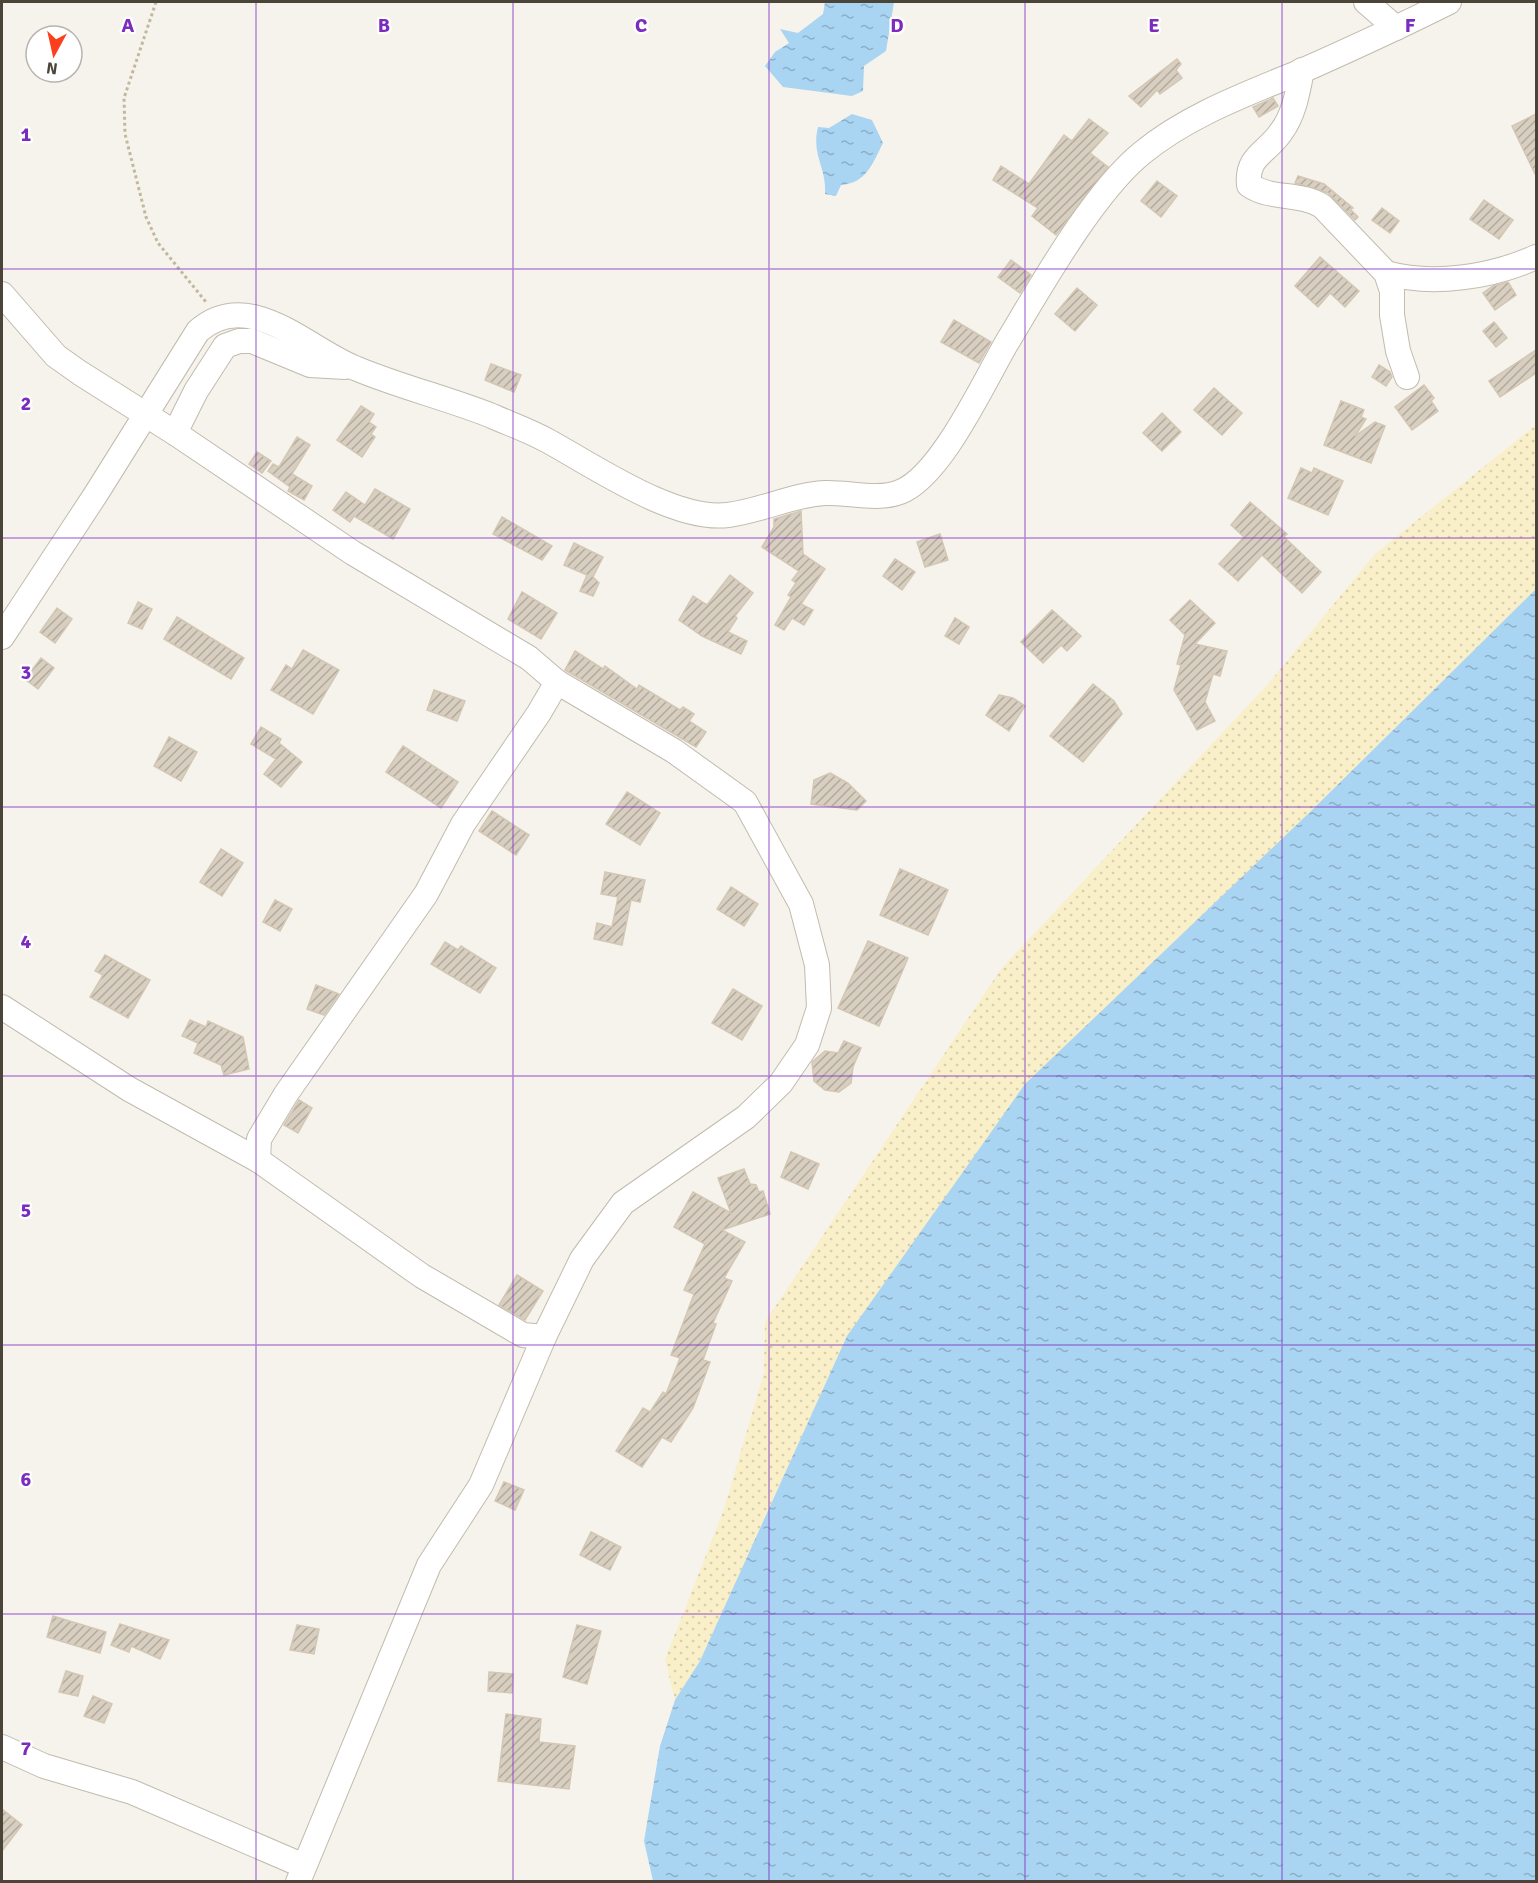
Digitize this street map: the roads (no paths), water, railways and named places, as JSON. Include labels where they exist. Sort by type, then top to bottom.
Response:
[{"type":"street","points":[[1366,2],[1396,28]]},
{"type":"street","points":[[2,638],[198,331],[213,318],[243,315],[278,324],[351,367],[481,412],[521,429],[641,492],[699,515],[747,513],[786,500],[825,493],[897,494],[918,481],[939,455],[979,396],[1007,341],[1074,235],[1118,176],[1142,153],[1208,111],[1396,28],[1449,2]]},
{"type":"street","points":[[1302,70],[1289,118],[1281,133],[1252,162],[1248,172],[1249,185],[1259,192],[1300,197],[1322,206],[1386,273],[1392,291],[1392,315],[1398,351],[1407,377]]},
{"type":"street","points":[[1386,273],[1402,278],[1454,278],[1480,274],[1536,257]]},
{"type":"street","points":[[2,294],[56,356],[175,432],[353,553],[529,658],[557,682],[674,751],[745,802],[801,904],[817,966],[819,1008],[807,1045],[781,1083],[746,1117],[623,1203],[582,1259],[544,1336],[481,1485],[429,1565],[301,1874],[132,1792],[44,1766],[2,1747]]},
{"type":"street","points":[[213,318],[219,355]]},
{"type":"street","points":[[175,432],[196,391],[219,355],[239,341],[252,341],[310,365],[351,367]]},
{"type":"street","points":[[258,1160],[259,1139],[286,1094],[426,894],[463,824],[539,713],[557,682]]},
{"type":"street","points":[[2,1007],[129,1089],[258,1160],[422,1276],[523,1335],[544,1336]]},
{"type":"water","points":[[825,2],[894,2],[886,51],[864,66],[863,91],[852,96],[783,87],[765,66],[775,52],[789,43],[780,29],[798,33],[823,14]]},
{"type":"water","points":[[852,114],[872,120],[883,143],[862,177],[850,184],[841,185],[836,196],[825,194],[824,176],[816,146],[818,127],[829,128]]},
{"type":"water","points":[[1536,589],[1536,1881],[653,1881],[644,1841],[660,1746],[675,1700],[700,1661],[847,1336],[1025,1084],[1309,813]]}]
